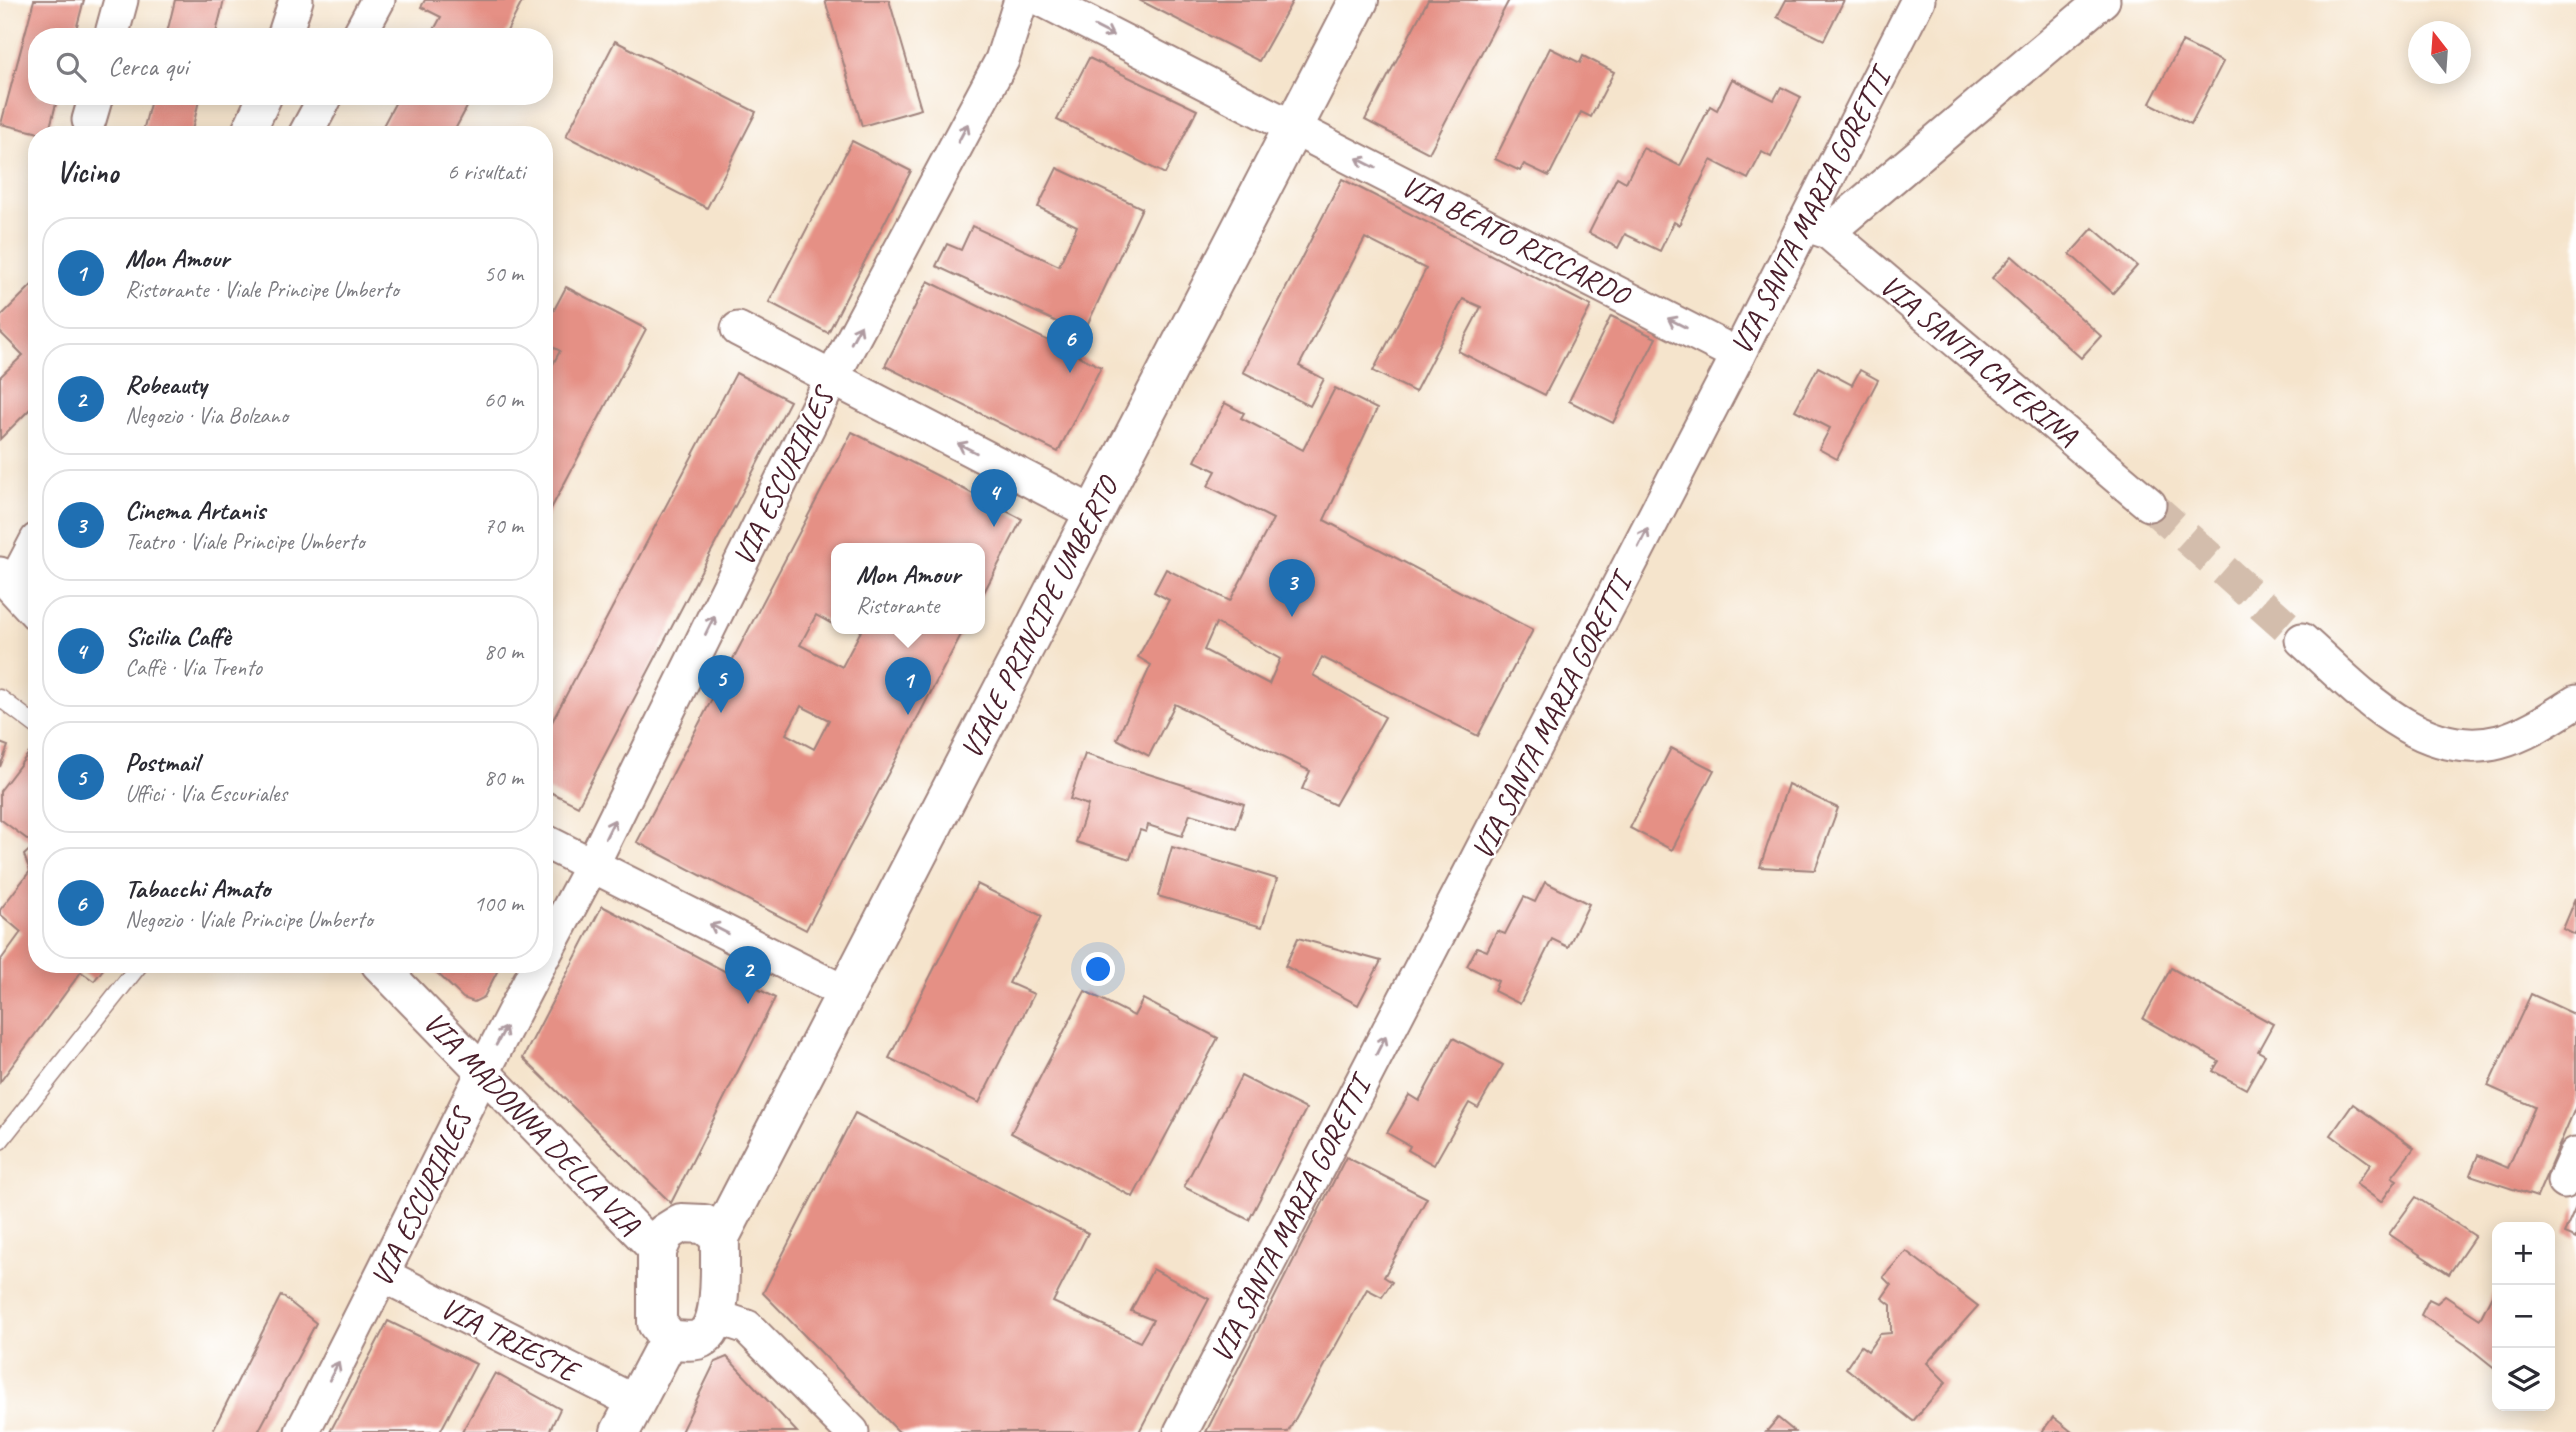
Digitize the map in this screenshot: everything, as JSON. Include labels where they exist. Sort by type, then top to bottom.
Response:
[{"type":"main road","name":"VIALE PRINCIPE UMBERTO","points":[[720,1237],[1292,125],[1359,0]]},
{"type":"main road","points":[[681,1223],[704,1224],[720,1237],[717,1317],[709,1334],[695,1341],[669,1339],[657,1323],[657,1251],[665,1233],[681,1223]]},
{"type":"main road","points":[[627,1417],[669,1339]]},
{"type":"street","points":[[113,28],[121,0]]},
{"type":"street","points":[[287,28],[296,0]]},
{"type":"street","points":[[363,28],[378,0]]},
{"type":"street","name":"VIA ESCURIALES","points":[[553,938],[592,865],[832,378],[1002,60],[1021,0]]},
{"type":"street","name":"VIA BEATO RICCARDO","points":[[1043,0],[1738,355]]},
{"type":"street","name":"VIA SANTA MARIA GORETTI","points":[[1181,1432],[1738,355],[1816,228],[1918,0]]},
{"type":"street","points":[[1816,228],[2100,2]]},
{"type":"street","points":[[251,126],[261,105]]},
{"type":"street","points":[[310,126],[321,105]]},
{"type":"street","name":"VIA SANTA CATERINA","points":[[1816,228],[2149,504]]},
{"type":"street","points":[[738,329],[1093,513]]},
{"type":"street","points":[[28,552],[6,580],[28,604]]},
{"type":"street","points":[[2302,640],[2375,704],[2417,731],[2440,740],[2469,745],[2498,742],[2524,734],[2576,702]]},
{"type":"street","points":[[553,846],[845,993]]},
{"type":"street","name":"VIA MADONNA DELLA VIA","points":[[387,973],[657,1251]]},
{"type":"street","name":"VIA ESCURIALES","points":[[302,1432],[534,973]]},
{"type":"street","name":"VIA TRIESTE","points":[[383,1275],[627,1417]]},
{"type":"street","points":[[717,1317],[747,1327],[852,1432]]},
{"type":"lane","points":[[0,698],[28,719]]},
{"type":"lane","points":[[0,1141],[133,973]]},
{"type":"building","points":[[34,0],[84,0],[76,28],[28,28],[28,105],[56,105],[50,126],[28,126],[28,130],[1,124]]},
{"type":"building","points":[[175,0],[224,0],[217,28],[168,28]]},
{"type":"building","points":[[425,0],[523,0],[509,28],[435,28],[441,17],[421,7]]},
{"type":"building","points":[[825,0],[889,0],[921,109],[862,126]]},
{"type":"building","points":[[1139,0],[1293,0],[1259,61]]},
{"type":"building","points":[[1428,0],[1509,0],[1429,153],[1365,120]]},
{"type":"building","points":[[1786,0],[1844,0],[1824,40],[1777,17]]},
{"type":"building","points":[[615,41],[756,112],[707,208],[566,136]]},
{"type":"building","points":[[2182,42],[2223,62],[2191,124],[2150,103]]},
{"type":"building","points":[[1550,48],[1580,63],[1583,56],[1614,72],[1591,117],[1581,112],[1549,176],[1524,164],[1520,171],[1495,159]]},
{"type":"building","points":[[1089,58],[1197,110],[1165,174],[1057,120]]},
{"type":"building","points":[[1732,79],[1774,100],[1781,87],[1801,97],[1771,157],[1762,152],[1748,179],[1711,160],[1679,225],[1674,222],[1660,251],[1625,234],[1618,248],[1589,233],[1617,177],[1626,182],[1643,148],[1680,166],[1710,106],[1717,110]]},
{"type":"building","points":[[150,105],[198,105],[193,126],[144,126]]},
{"type":"building","points":[[394,105],[468,105],[457,126],[383,126]]},
{"type":"building","points":[[852,141],[911,171],[828,333],[769,302]]},
{"type":"building","points":[[1057,168],[1142,208],[1083,334],[936,266],[947,244],[961,250],[972,226],[1059,266],[1077,226],[1038,207]]},
{"type":"building","points":[[1342,179],[1591,306],[1545,395],[1458,351],[1481,307],[1463,299],[1415,392],[1373,371],[1426,269],[1365,238],[1299,366],[1324,379],[1310,406],[1243,372]]},
{"type":"building","points":[[2093,228],[2137,266],[2113,293],[2070,254]]},
{"type":"building","points":[[2012,256],[2101,336],[2081,358],[1992,278]]},
{"type":"building","points":[[928,281],[1101,367],[1058,452],[885,366]]},
{"type":"building","points":[[566,287],[646,329],[553,505],[553,364],[560,351],[553,347],[553,312]]},
{"type":"building","points":[[28,289],[28,411],[0,439],[0,377],[23,355],[0,332],[0,317]]},
{"type":"building","points":[[1611,316],[1656,338],[1613,423],[1569,401]]},
{"type":"building","points":[[1818,367],[1852,385],[1860,370],[1878,380],[1837,459],[1819,449],[1830,428],[1795,410]]},
{"type":"building","points":[[736,373],[790,401],[578,806],[553,794],[553,720]]},
{"type":"building","points":[[1335,388],[1377,409],[1324,520],[1533,630],[1478,736],[1322,657],[1313,675],[1385,717],[1335,805],[1302,789],[1310,771],[1175,704],[1149,756],[1117,739],[1151,665],[1138,657],[1169,600],[1154,592],[1166,569],[1230,601],[1273,519],[1208,486],[1216,471],[1195,461],[1225,403],[1244,413],[1241,418],[1303,450]],"holes":[[[1216,623],[1280,659],[1269,684],[1204,650]]]},
{"type":"building","points":[[852,432],[1022,519],[985,590],[985,543],[831,543],[831,623],[816,615],[800,645],[842,667],[859,634],[961,634],[806,930],[637,842]],"holes":[[[801,706],[829,720],[814,749],[786,734]]]},
{"type":"building","points":[[0,743],[8,746],[0,767]]},
{"type":"building","points":[[1671,748],[1714,770],[1672,850],[1630,828]]},
{"type":"building","points":[[28,754],[28,840],[0,819],[0,791]]},
{"type":"building","points":[[1085,754],[1244,804],[1236,828],[1190,814],[1182,836],[1148,825],[1146,832],[1140,830],[1130,859],[1076,842],[1088,805],[1070,799]]},
{"type":"building","points":[[1788,784],[1838,808],[1815,870],[1760,867]]},
{"type":"building","points":[[1172,847],[1277,879],[1262,927],[1158,896]]},
{"type":"building","points":[[28,874],[28,973],[80,973],[0,1082],[0,961],[21,932],[0,914],[0,910]]},
{"type":"building","points":[[1545,882],[1589,904],[1568,947],[1552,939],[1520,1004],[1494,991],[1498,981],[1467,966],[1477,947],[1487,951],[1497,931],[1505,934],[1524,897],[1535,902]]},
{"type":"building","points":[[977,884],[1042,916],[1009,983],[1034,994],[979,1103],[889,1058]]},
{"type":"building","points":[[2576,898],[2576,932],[2575,935],[2563,929]]},
{"type":"building","points":[[602,906],[775,998],[671,1203],[523,1058]]},
{"type":"building","points":[[1298,938],[1381,961],[1358,1005],[1285,966]]},
{"type":"building","points":[[2171,968],[2273,1024],[2258,1051],[2265,1055],[2246,1089],[2213,1071],[2219,1061],[2143,1019]]},
{"type":"building","points":[[82,973],[100,973],[94,981]]},
{"type":"building","points":[[437,973],[496,973],[484,997],[474,1002],[463,998]]},
{"type":"building","points":[[1085,991],[1134,1016],[1143,999],[1218,1038],[1133,1197],[1011,1133]]},
{"type":"building","points":[[2531,994],[2576,1015],[2576,1106],[2537,1197],[2470,1175],[2478,1155],[2508,1168],[2535,1107],[2488,1086]]},
{"type":"building","points":[[1453,1038],[1503,1065],[1478,1108],[1469,1103],[1434,1165],[1408,1150],[1410,1146],[1387,1133],[1409,1095],[1419,1101]]},
{"type":"building","points":[[1241,1076],[1306,1109],[1249,1220],[1184,1187]]},
{"type":"building","points":[[2353,1104],[2414,1148],[2392,1177],[2397,1180],[2381,1202],[2356,1184],[2371,1164],[2331,1135]]},
{"type":"building","points":[[855,1113],[1088,1233],[1053,1302],[1140,1342],[1153,1320],[1131,1311],[1153,1269],[1209,1299],[1139,1432],[899,1432],[763,1293]]},
{"type":"building","points":[[1346,1157],[1427,1198],[1384,1277],[1392,1282],[1382,1297],[1367,1289],[1288,1432],[1206,1432]]},
{"type":"building","points":[[2416,1197],[2475,1236],[2449,1274],[2389,1234]]},
{"type":"building","points":[[2576,1206],[2576,1238],[2564,1233]]},
{"type":"building","points":[[1906,1251],[1978,1306],[1927,1363],[1946,1382],[1913,1421],[1846,1368],[1861,1346],[1868,1351],[1880,1334],[1891,1333],[1891,1305],[1882,1298],[1891,1285],[1883,1277]]},
{"type":"building","points":[[281,1295],[316,1323],[258,1432],[212,1432]]},
{"type":"building","points":[[2492,1295],[2492,1366],[2421,1315],[2429,1299],[2437,1303],[2445,1296],[2480,1319]]},
{"type":"building","points":[[388,1321],[476,1364],[440,1432],[330,1432]]},
{"type":"building","points":[[727,1357],[797,1432],[681,1432],[715,1362]]},
{"type":"building","points":[[495,1373],[560,1409],[549,1432],[462,1432]]},
{"type":"building","points":[[2053,1417],[2072,1432],[2042,1432]]},
{"type":"building","points":[[1778,1418],[1795,1432],[1766,1432]]},
{"type":"tunnel","points":[[2149,504],[2302,640]]},
{"type":"place","name":"Tabacchi Amato","points":[[1070,373]]},
{"type":"place","name":"Sicilia Caffè","points":[[994,527]]},
{"type":"place","name":"Cinema Artanis","points":[[1292,617]]},
{"type":"place","name":"Postmail","points":[[721,713]]},
{"type":"place","name":"Mon Amour","points":[[908,715]]},
{"type":"place","name":"Robeauty","points":[[748,1004]]}]
